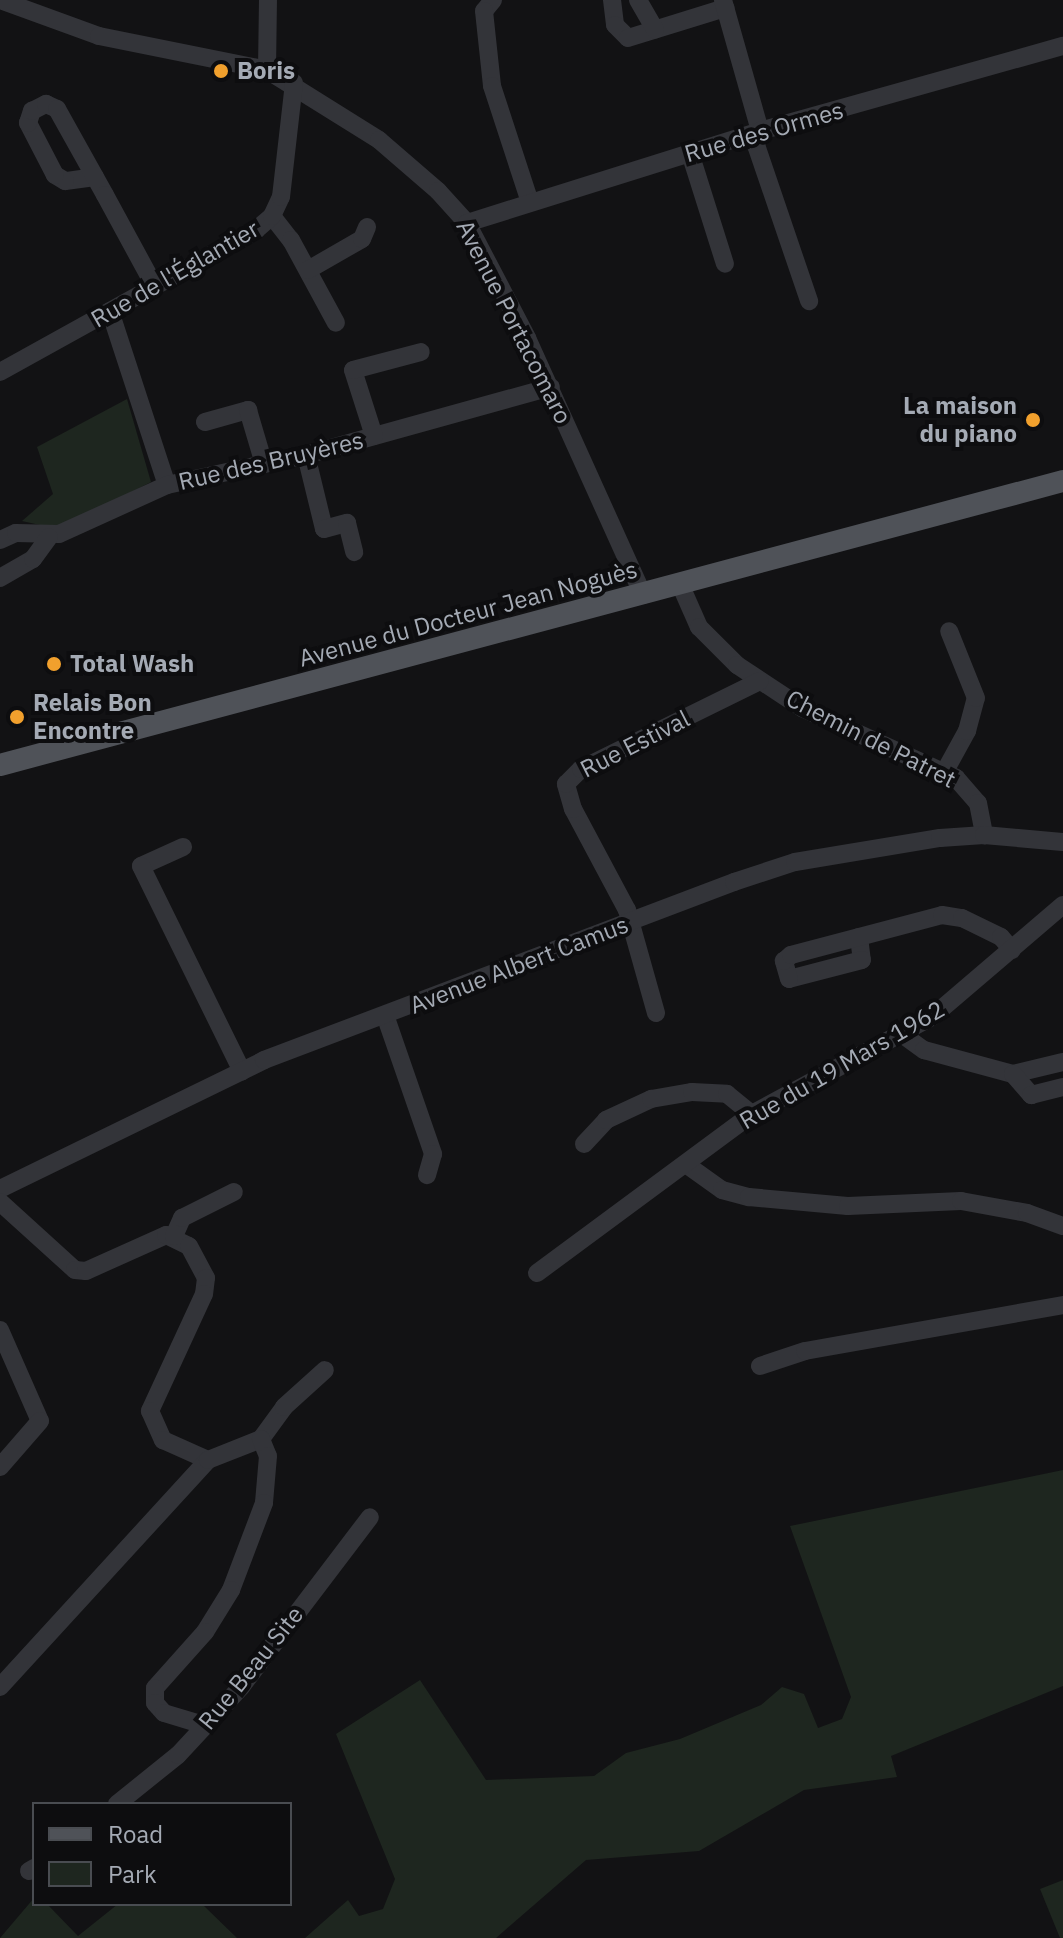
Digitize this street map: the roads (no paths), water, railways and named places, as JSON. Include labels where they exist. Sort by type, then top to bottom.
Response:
[{"type":"main road","name":"Avenue du Docteur Jean Noguès","points":[[0,765],[950,511],[982,508],[1017,494],[1062,482]]},
{"type":"street","name":"Avenue Portacomaro","points":[[0,0],[99,36],[267,70],[294,83],[379,140],[467,223],[551,387],[643,595]]},
{"type":"street","points":[[267,70],[268,0]]},
{"type":"street","points":[[493,0],[484,11],[492,86],[530,202]]},
{"type":"street","points":[[612,0],[615,25],[628,38],[724,4],[760,131],[756,145],[809,301]]},
{"type":"street","points":[[638,0],[655,30]]},
{"type":"street","name":"Rue des Ormes","points":[[467,223],[760,131],[1063,46]]},
{"type":"street","name":"Rue de l'Églantier","points":[[0,372],[155,287],[272,216],[281,197],[294,83]]},
{"type":"street","points":[[690,153],[725,264]]},
{"type":"street","points":[[95,177],[155,287]]},
{"type":"street","points":[[272,216],[308,270],[336,323]]},
{"type":"street","points":[[308,270],[362,239],[367,227]]},
{"type":"street","name":"Rue des Bruyères","points":[[110,311],[167,485],[306,455],[551,387]]},
{"type":"street","points":[[374,436],[353,370],[421,352]]},
{"type":"street","points":[[205,422],[248,410],[264,464]]},
{"type":"street","points":[[306,455],[324,529],[347,523],[354,552]]},
{"type":"street","points":[[0,578],[33,559],[49,537],[167,485]]},
{"type":"street","points":[[0,540],[16,533],[49,537]]},
{"type":"street","name":"Chemin de Patret","points":[[680,584],[699,627],[760,681],[802,708],[945,771],[978,803],[984,835]]},
{"type":"street","points":[[945,771],[967,731],[976,698],[949,631]]},
{"type":"street","name":"Rue Estival","points":[[629,923],[565,790],[567,781],[760,681]]},
{"type":"street","name":"Avenue Albert Camus","points":[[0,1189],[242,1071],[795,862],[860,848],[984,835],[1063,842]]},
{"type":"street","points":[[183,847],[141,866],[242,1071]]},
{"type":"street","name":"Rue du 19 Mars 1962","points":[[537,1273],[752,1114],[903,1035],[1012,950],[1063,905]]},
{"type":"street","points":[[859,937],[950,915],[1001,937],[1012,950]]},
{"type":"street","points":[[629,923],[656,1013]]},
{"type":"street","points":[[385,1015],[433,1154],[427,1175]]},
{"type":"street","points":[[903,1035],[924,1050],[1013,1074],[1063,1062]]},
{"type":"street","points":[[1013,1074],[1031,1095],[1063,1087]]},
{"type":"street","points":[[584,1144],[606,1120],[651,1099],[692,1092],[727,1094],[752,1114]]},
{"type":"street","points":[[687,1165],[722,1190],[749,1197],[848,1206],[961,1201],[1027,1213],[1063,1226]]},
{"type":"street","points":[[174,1236],[182,1218],[234,1192]]},
{"type":"street","points":[[0,1202],[75,1270],[86,1271],[159,1237],[174,1236],[199,1260],[204,1294],[150,1411],[163,1440],[208,1460]]},
{"type":"street","points":[[760,1366],[805,1351],[1063,1305]]},
{"type":"street","points":[[0,1330],[40,1421],[0,1467]]},
{"type":"street","points":[[0,1687],[208,1460],[260,1440],[284,1407],[325,1370]]},
{"type":"street","points":[[204,1725],[164,1713],[155,1703],[155,1688],[205,1632],[231,1590],[264,1503],[260,1440]]},
{"type":"street","name":"Rue Beau Site","points":[[119,1802],[178,1755],[241,1687],[370,1517]]},
{"type":"place","name":"Boris","points":[[221,71]]},
{"type":"place","name":"La maison du piano","points":[[1033,420]]},
{"type":"place","name":"Total Wash","points":[[54,664]]},
{"type":"place","name":"Relais Bon Encontre","points":[[17,717]]}]
